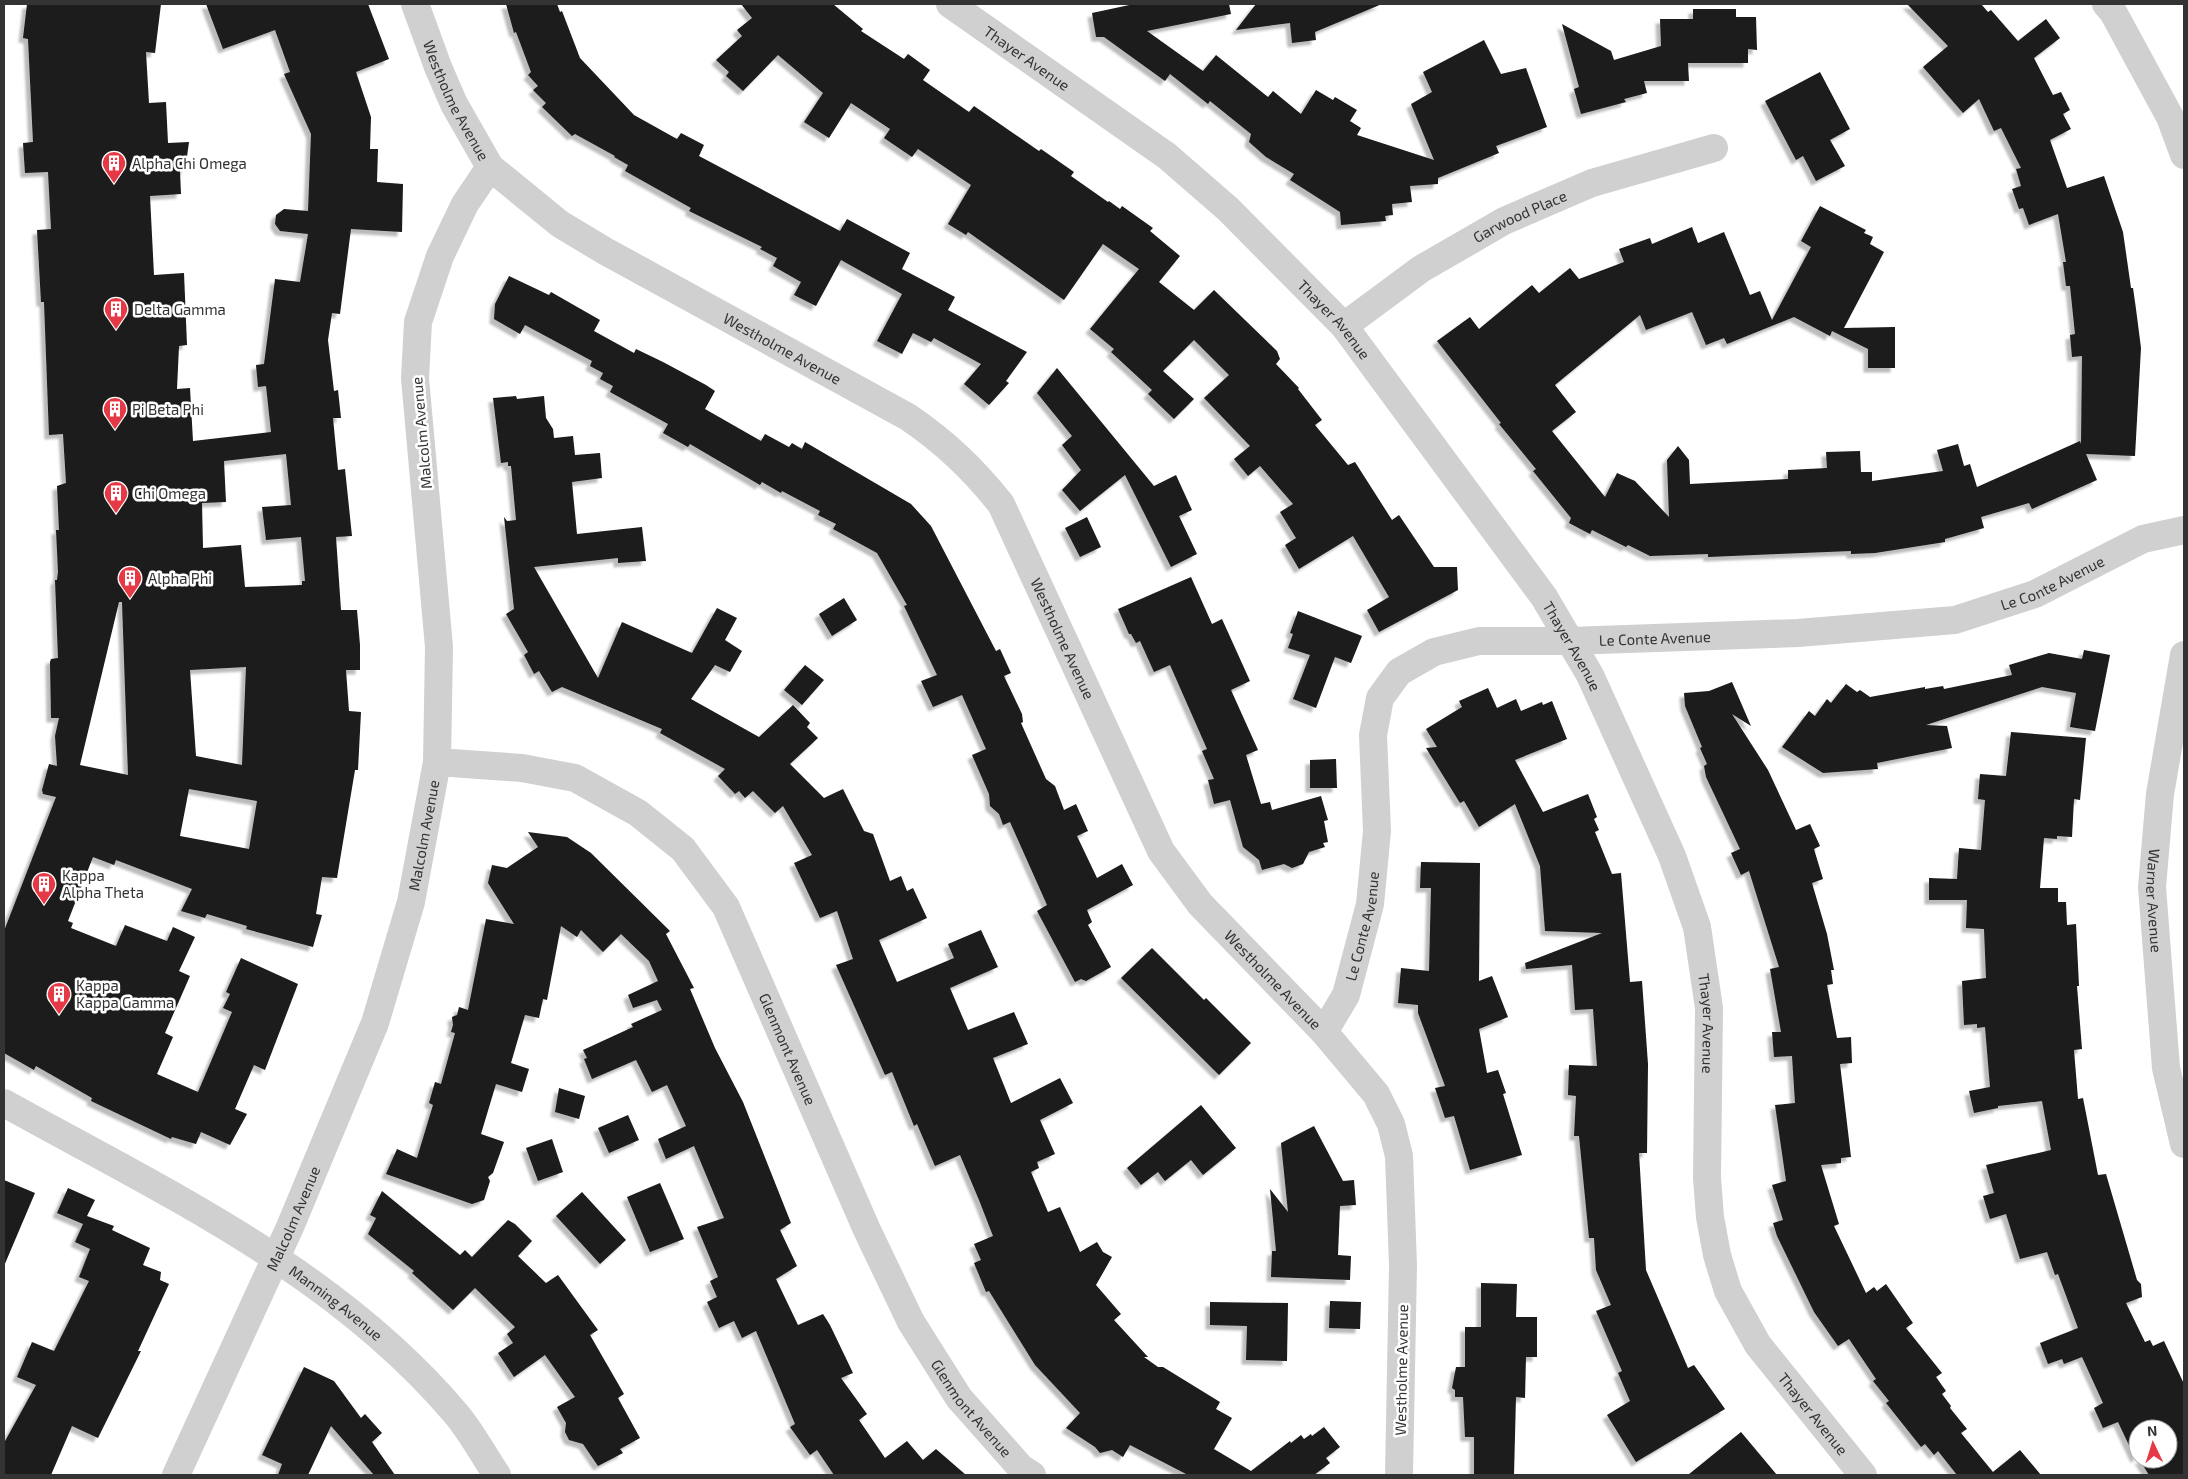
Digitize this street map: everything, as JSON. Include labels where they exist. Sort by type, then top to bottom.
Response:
[{"type":"street","name":"Westholme Avenue","points":[[415,4],[450,95],[490,167],[560,224],[605,251],[908,417],[942,440],[975,472],[1001,504],[1161,851],[1200,904],[1324,1032],[1376,1094],[1391,1124],[1399,1156],[1403,1265],[1399,1475]]},
{"type":"street","name":"Thayer Avenue","points":[[950,4],[1167,156],[1228,210],[1344,326],[1544,597],[1590,675],[1672,856],[1697,927],[1709,1008],[1707,1178],[1710,1216],[1717,1255],[1728,1291],[1758,1345],[1863,1475]]},
{"type":"street","points":[[2106,4],[2113,12],[2170,118],[2184,154]]},
{"type":"street","name":"Garwood Place","points":[[1344,326],[1421,269],[1504,221],[1592,183],[1714,148]]},
{"type":"street","name":"Malcolm Avenue","points":[[176,1475],[276,1258],[375,1023],[411,902],[437,762],[439,647],[415,378],[418,322],[440,256],[465,204],[490,167]]},
{"type":"street","name":"Le Conte Avenue","points":[[1324,1032],[1346,995],[1370,904],[1377,831],[1373,735],[1380,698],[1399,672],[1434,652],[1480,641],[1570,641],[1798,633],[1955,620],[2035,594],[2143,539],[2184,530]]},
{"type":"street","name":"Warner Avenue","points":[[2184,655],[2160,794],[2152,887],[2166,1068],[2184,1144]]},
{"type":"street","name":"Glenmont Avenue","points":[[437,762],[522,768],[575,778],[638,814],[683,849],[726,907],[867,1230],[911,1322],[959,1398],[1021,1468],[1032,1475]]},
{"type":"street","name":"Manning Avenue","points":[[4,1103],[246,1237],[322,1290],[400,1356],[458,1416],[497,1475]]},
{"type":"building","points":[[27,4],[161,4],[155,53],[146,52],[149,103],[166,102],[168,143],[189,142],[185,171],[180,171],[181,194],[150,196],[154,275],[184,273],[187,345],[179,346],[177,389],[190,388],[193,441],[271,432],[266,386],[258,387],[256,365],[264,364],[275,279],[300,282],[308,234],[280,231],[275,224],[276,215],[284,209],[308,211],[311,134],[284,74],[290,72],[275,30],[223,49],[206,4],[368,4],[389,59],[356,72],[371,117],[370,149],[378,149],[377,182],[403,184],[402,232],[351,229],[340,314],[332,313],[328,340],[334,391],[338,390],[341,418],[333,418],[338,470],[345,469],[352,536],[336,537],[341,610],[357,610],[360,645],[360,670],[346,670],[349,711],[361,712],[358,770],[355,770],[337,878],[322,877],[316,914],[322,915],[313,947],[246,929],[247,926],[207,914],[205,918],[181,911],[192,889],[116,860],[114,865],[93,857],[68,921],[73,923],[71,928],[116,946],[125,925],[167,941],[173,927],[195,937],[179,971],[190,976],[165,1033],[173,1037],[157,1074],[198,1092],[232,1012],[223,1008],[230,994],[226,992],[241,958],[298,984],[265,1070],[254,1065],[235,1109],[247,1114],[230,1145],[201,1132],[196,1144],[172,1137],[171,1139],[91,1101],[92,1098],[36,1066],[34,1070],[4,1053],[4,931],[56,797],[43,794],[42,790],[49,764],[57,766],[55,736],[59,718],[51,718],[50,662],[51,659],[58,658],[55,580],[57,580],[58,572],[56,530],[59,530],[57,486],[66,483],[63,434],[49,435],[44,302],[41,302],[37,230],[51,229],[48,172],[25,173],[23,143],[33,142],[28,39],[23,38]],"holes":[[[286,454],[291,505],[262,507],[266,540],[301,537],[305,581],[302,581],[302,585],[245,587],[241,545],[203,548],[202,503],[226,502],[224,461]],[[119,602],[122,602],[128,775],[80,765]],[[246,667],[242,765],[196,756],[190,670]],[[189,789],[257,801],[249,849],[180,836]]]},
{"type":"building","points":[[506,4],[557,4],[560,12],[562,11],[580,58],[634,115],[677,139],[681,133],[704,145],[699,156],[840,231],[847,219],[910,253],[902,269],[955,297],[948,310],[1027,352],[1006,381],[1009,383],[989,405],[964,384],[981,364],[934,338],[931,342],[913,333],[902,354],[877,341],[902,294],[841,260],[816,306],[794,295],[801,282],[773,266],[777,258],[760,249],[762,247],[689,211],[691,208],[625,171],[628,165],[615,156],[575,134],[572,136],[542,107],[546,103],[533,90],[538,86],[528,75],[531,72],[516,32],[514,33]]},
{"type":"building","points":[[741,4],[833,4],[863,29],[861,31],[904,59],[908,54],[930,70],[923,80],[969,112],[974,106],[1039,151],[1041,149],[1074,172],[1071,176],[1108,202],[1120,209],[1122,206],[1153,228],[1150,231],[1180,256],[1159,282],[1194,310],[1214,290],[1277,351],[1280,359],[1276,364],[1299,388],[1322,420],[1315,425],[1348,465],[1355,462],[1392,520],[1399,515],[1434,567],[1457,567],[1458,590],[1379,632],[1367,610],[1389,597],[1353,536],[1299,569],[1285,545],[1296,538],[1280,512],[1293,504],[1260,466],[1248,476],[1234,459],[1250,446],[1204,398],[1229,375],[1194,340],[1163,371],[1194,399],[1174,419],[1148,394],[1152,390],[1111,352],[1114,349],[1090,329],[1139,269],[1103,244],[1064,300],[968,232],[966,235],[948,224],[971,185],[918,149],[912,157],[884,138],[890,129],[851,103],[829,138],[804,122],[823,93],[778,55],[743,91],[726,76],[729,72],[716,60],[742,36],[737,30],[752,18]]},
{"type":"building","points":[[1134,4],[1229,4],[1231,14],[1147,31],[1203,71],[1216,55],[1268,97],[1273,91],[1301,114],[1316,90],[1333,100],[1335,97],[1357,110],[1350,121],[1361,128],[1357,135],[1434,160],[1411,104],[1432,92],[1423,72],[1484,40],[1501,74],[1526,68],[1547,127],[1496,146],[1499,153],[1438,178],[1438,184],[1410,186],[1412,202],[1392,204],[1393,215],[1385,216],[1386,221],[1341,225],[1340,212],[1290,180],[1294,174],[1266,157],[1249,142],[1251,134],[1210,101],[1208,104],[1170,74],[1165,81],[1104,37],[1096,37],[1092,13]]},
{"type":"building","points":[[1256,4],[1382,4],[1315,32],[1316,40],[1292,43],[1290,23],[1236,30]]},
{"type":"building","points":[[1907,4],[1981,4],[1988,12],[1991,10],[2018,41],[2046,19],[2060,38],[2034,58],[2053,95],[2061,92],[2070,110],[2063,114],[2071,129],[2050,140],[2067,188],[2104,176],[2123,232],[2141,348],[2135,456],[2086,454],[2097,480],[2032,509],[2029,503],[1981,517],[1984,528],[1945,539],[1945,542],[1875,553],[1851,554],[1851,551],[1708,557],[1708,554],[1650,556],[1628,545],[1626,547],[1592,530],[1590,534],[1569,523],[1571,518],[1533,471],[1536,469],[1499,424],[1501,423],[1437,341],[1470,317],[1479,329],[1532,285],[1539,293],[1570,268],[1579,279],[1624,262],[1619,249],[1650,238],[1652,244],[1692,227],[1698,243],[1724,232],[1750,295],[1760,291],[1772,320],[1811,247],[1801,241],[1820,206],[1866,230],[1864,233],[1873,237],[1870,244],[1884,252],[1844,328],[1895,327],[1895,368],[1868,368],[1868,349],[1832,331],[1830,336],[1794,317],[1727,344],[1724,338],[1706,345],[1692,312],[1646,330],[1640,315],[1555,385],[1576,412],[1552,431],[1605,497],[1617,473],[1635,481],[1669,517],[1667,460],[1678,446],[1689,460],[1690,484],[1788,479],[1788,470],[1827,468],[1826,452],[1860,451],[1861,472],[1872,472],[1872,481],[1943,471],[1937,450],[1958,444],[1964,466],[1970,464],[1977,487],[2080,441],[2081,444],[2082,356],[2072,357],[2070,335],[2075,334],[2070,286],[2066,286],[2063,262],[2066,262],[2058,214],[2029,225],[2023,208],[2019,209],[2012,189],[2021,186],[2016,169],[2021,168],[2001,128],[1994,131],[1979,99],[1963,113],[1923,67],[1948,46]]},
{"type":"building","points":[[1693,9],[1736,9],[1736,17],[1756,17],[1757,50],[1748,49],[1748,63],[1688,63],[1689,81],[1644,81],[1647,93],[1624,99],[1626,102],[1581,114],[1574,89],[1579,87],[1562,24],[1611,51],[1614,60],[1661,46],[1660,19],[1693,19]]},
{"type":"building","points":[[1820,72],[1850,129],[1830,140],[1845,166],[1816,181],[1803,156],[1796,160],[1765,101]]},
{"type":"building","points":[[509,276],[549,295],[551,292],[600,320],[594,331],[634,353],[636,349],[663,362],[715,391],[705,409],[761,441],[765,434],[789,447],[792,443],[802,449],[805,442],[911,504],[931,526],[996,651],[1000,649],[1011,673],[1004,676],[1022,714],[1023,722],[1021,723],[1046,779],[1055,786],[1064,810],[1076,804],[1088,831],[1077,836],[1097,878],[1122,864],[1133,885],[1087,910],[1092,922],[1088,925],[1111,967],[1086,981],[1081,979],[1075,982],[1037,911],[1047,905],[1010,822],[1003,825],[999,814],[990,806],[989,794],[972,755],[986,749],[962,695],[933,707],[921,681],[937,675],[904,606],[907,605],[877,553],[833,529],[836,524],[818,515],[820,511],[762,482],[760,485],[690,444],[688,447],[663,433],[668,424],[610,392],[613,386],[600,379],[603,373],[590,366],[592,361],[525,325],[520,334],[494,319],[495,304]]},
{"type":"building","points":[[1057,368],[1154,486],[1176,475],[1192,510],[1179,516],[1197,554],[1171,567],[1125,475],[1080,511],[1062,490],[1081,470],[1062,445],[1072,436],[1037,393]]},
{"type":"building","points":[[516,396],[517,399],[544,396],[546,418],[553,429],[554,438],[573,436],[575,455],[600,453],[602,478],[572,482],[577,534],[642,527],[646,561],[618,563],[618,558],[534,567],[598,678],[622,622],[692,653],[717,608],[737,618],[725,640],[742,651],[730,672],[715,665],[691,699],[759,737],[793,705],[810,723],[807,727],[818,738],[790,764],[824,798],[843,789],[864,831],[873,834],[890,881],[901,876],[907,891],[913,888],[927,918],[879,940],[897,982],[954,958],[948,944],[981,930],[998,967],[950,988],[968,1030],[1014,1012],[1028,1044],[993,1058],[1011,1103],[1060,1078],[1073,1103],[1040,1120],[1055,1154],[1037,1162],[1039,1168],[1031,1172],[1048,1212],[1060,1207],[1080,1252],[1097,1242],[1103,1252],[1112,1257],[1096,1285],[1121,1314],[1114,1320],[1148,1357],[1144,1357],[1220,1402],[1216,1409],[1232,1418],[1214,1449],[1251,1471],[1290,1441],[1291,1443],[1301,1435],[1304,1439],[1311,1434],[1312,1436],[1324,1427],[1340,1447],[1326,1458],[1330,1463],[1314,1475],[1188,1475],[1130,1445],[1123,1457],[1112,1450],[1100,1453],[1095,1447],[1066,1428],[1080,1413],[1035,1365],[989,1291],[986,1292],[974,1263],[981,1260],[974,1244],[993,1236],[979,1200],[960,1155],[935,1166],[917,1124],[914,1126],[892,1072],[885,1075],[836,965],[853,959],[837,911],[820,918],[794,863],[812,855],[783,806],[775,813],[753,791],[745,798],[739,791],[735,794],[718,776],[725,769],[660,733],[662,729],[562,687],[552,692],[539,671],[534,674],[524,655],[528,652],[506,614],[514,609],[504,517],[507,521],[516,520],[511,466],[508,466],[508,462],[501,463],[493,398]]},
{"type":"building","points":[[1087,517],[1101,547],[1080,557],[1065,528]]},
{"type":"building","points":[[1191,577],[1212,624],[1222,619],[1250,681],[1231,690],[1258,750],[1246,755],[1261,804],[1270,802],[1272,810],[1321,796],[1328,820],[1324,821],[1328,842],[1323,843],[1325,847],[1309,852],[1303,864],[1292,868],[1284,864],[1262,870],[1259,860],[1243,847],[1230,800],[1214,804],[1208,780],[1214,779],[1202,751],[1207,749],[1170,665],[1154,672],[1140,641],[1136,643],[1131,634],[1129,634],[1118,609]]},
{"type":"building","points":[[844,598],[857,620],[832,636],[819,614]]},
{"type":"building","points":[[1298,611],[1362,636],[1351,663],[1335,657],[1316,708],[1293,699],[1310,655],[1288,648],[1293,634],[1290,633]]},
{"type":"building","points":[[2084,650],[2110,655],[2095,731],[2070,727],[2076,693],[2042,687],[1926,725],[1947,726],[1952,748],[1877,763],[1878,769],[1823,773],[1782,747],[1809,711],[1815,716],[1827,699],[1831,703],[1846,684],[1857,692],[1860,690],[1870,697],[1925,687],[1925,689],[1943,686],[1944,689],[2012,675],[2009,665],[2049,653],[2082,659]]},
{"type":"building","points":[[805,665],[824,680],[802,705],[784,690]]},
{"type":"building","points":[[1732,682],[1751,726],[1732,714],[1768,770],[1796,830],[1810,824],[1820,846],[1814,849],[1823,879],[1812,883],[1827,934],[1834,970],[1831,970],[1833,984],[1827,985],[1837,1038],[1851,1037],[1852,1063],[1840,1064],[1851,1157],[1841,1158],[1841,1163],[1821,1165],[1839,1224],[1834,1226],[1866,1293],[1874,1287],[1877,1291],[1886,1284],[1913,1323],[1906,1328],[1942,1373],[1936,1377],[1946,1391],[1942,1394],[1951,1406],[1950,1408],[1967,1429],[1961,1433],[1993,1472],[2020,1450],[2041,1475],[1957,1475],[1938,1451],[1934,1455],[1925,1444],[1921,1447],[1886,1403],[1889,1401],[1873,1381],[1876,1379],[1849,1339],[1838,1346],[1814,1312],[1777,1236],[1773,1223],[1783,1220],[1772,1185],[1786,1181],[1775,1105],[1795,1103],[1792,1056],[1774,1057],[1772,1032],[1781,1032],[1770,969],[1779,967],[1749,871],[1741,875],[1731,853],[1740,849],[1706,777],[1704,766],[1707,764],[1700,748],[1702,747],[1685,706],[1684,693],[1709,691]]},
{"type":"building","points":[[1488,688],[1497,708],[1516,699],[1521,711],[1542,702],[1543,705],[1552,701],[1567,739],[1515,760],[1543,812],[1588,794],[1597,817],[1594,819],[1599,830],[1595,832],[1612,874],[1621,873],[1630,982],[1642,981],[1648,1064],[1647,1153],[1639,1153],[1646,1270],[1688,1368],[1694,1365],[1725,1409],[1636,1462],[1607,1415],[1630,1401],[1618,1373],[1622,1371],[1596,1311],[1611,1305],[1596,1270],[1594,1238],[1589,1238],[1579,1136],[1574,1136],[1576,1096],[1568,1095],[1569,1065],[1597,1066],[1593,1009],[1575,1010],[1572,965],[1526,969],[1525,963],[1602,933],[1545,931],[1540,866],[1515,804],[1479,827],[1464,801],[1460,803],[1426,748],[1437,747],[1426,729],[1462,707],[1459,701]]},
{"type":"building","points":[[2011,732],[2086,738],[2080,800],[2074,799],[2072,837],[2057,836],[2057,839],[2044,838],[2040,888],[2058,888],[2058,902],[2066,902],[2067,925],[2076,924],[2079,986],[2077,986],[2082,1049],[2074,1050],[2078,1099],[2083,1098],[2098,1175],[2106,1174],[2137,1280],[2141,1284],[2142,1297],[2126,1303],[2145,1342],[2150,1340],[2153,1346],[2164,1341],[2184,1384],[2184,1475],[2149,1475],[2145,1469],[2178,1469],[2178,1419],[2128,1419],[2128,1443],[2118,1422],[2103,1428],[2094,1408],[2103,1403],[2082,1357],[2064,1364],[2062,1359],[2048,1364],[2040,1343],[2078,1328],[2058,1274],[2055,1275],[2047,1252],[2020,1259],[2006,1214],[1990,1219],[1983,1196],[1994,1193],[1986,1165],[2051,1150],[2042,1101],[1998,1106],[1998,1108],[1974,1113],[1969,1091],[1990,1087],[1985,1027],[1977,1028],[1977,1024],[1964,1025],[1962,981],[1986,978],[1984,929],[1966,928],[1967,900],[1929,900],[1929,878],[1957,879],[1959,848],[1981,850],[1985,800],[1978,799],[1980,774],[2006,776]]},
{"type":"building","points":[[1336,759],[1337,788],[1310,788],[1310,760]]},
{"type":"building","points":[[528,832],[567,837],[591,853],[670,931],[666,934],[694,988],[690,989],[715,1048],[743,1102],[791,1223],[780,1230],[797,1266],[776,1279],[798,1325],[823,1314],[853,1373],[841,1378],[867,1414],[859,1420],[885,1458],[907,1441],[923,1460],[936,1449],[966,1475],[834,1475],[817,1450],[810,1455],[790,1427],[795,1424],[756,1331],[742,1338],[734,1321],[719,1328],[707,1302],[717,1297],[710,1281],[718,1277],[697,1227],[724,1218],[694,1146],[666,1159],[658,1139],[686,1126],[667,1085],[652,1092],[636,1060],[592,1079],[584,1059],[587,1058],[583,1050],[633,1027],[631,1024],[662,1010],[657,1000],[633,1008],[628,995],[658,981],[649,961],[621,934],[603,952],[581,930],[577,937],[561,926],[547,1000],[543,999],[539,1018],[525,1015],[511,1063],[529,1069],[522,1092],[496,1084],[481,1134],[504,1142],[493,1173],[488,1177],[490,1181],[484,1200],[472,1204],[386,1174],[397,1149],[417,1158],[433,1105],[429,1103],[435,1082],[441,1084],[455,1033],[451,1032],[453,1025],[452,1017],[457,1015],[459,1007],[468,1010],[486,919],[514,924],[488,883],[492,865],[507,868],[538,847]]},
{"type":"building","points":[[1421,862],[1480,863],[1479,981],[1492,976],[1508,1017],[1479,1029],[1487,1073],[1498,1070],[1506,1093],[1503,1094],[1522,1155],[1470,1170],[1454,1116],[1445,1118],[1435,1088],[1445,1086],[1418,1013],[1418,1005],[1398,1003],[1401,968],[1429,971],[1431,888],[1420,888]]},
{"type":"building","points":[[1152,948],[1204,1000],[1206,998],[1251,1043],[1219,1075],[1121,978]]},
{"type":"building","points":[[559,1088],[585,1096],[579,1119],[555,1112]]},
{"type":"building","points":[[1201,1105],[1236,1148],[1203,1175],[1191,1160],[1165,1181],[1158,1172],[1141,1185],[1127,1168]]},
{"type":"building","points":[[628,1115],[639,1140],[609,1153],[598,1128]]},
{"type":"building","points":[[1314,1126],[1343,1181],[1354,1180],[1356,1205],[1340,1206],[1338,1255],[1351,1256],[1350,1280],[1271,1277],[1272,1251],[1276,1251],[1270,1189],[1288,1212],[1281,1143]]},
{"type":"building","points":[[552,1139],[563,1172],[538,1181],[526,1148]]},
{"type":"building","points":[[4,1180],[35,1193],[4,1266]]},
{"type":"building","points":[[660,1183],[684,1239],[650,1252],[627,1197]]},
{"type":"building","points":[[68,1188],[95,1200],[87,1216],[114,1226],[112,1230],[150,1248],[143,1265],[161,1272],[160,1280],[169,1284],[138,1351],[141,1351],[98,1438],[72,1426],[51,1475],[4,1475],[4,1443],[36,1385],[17,1377],[32,1342],[54,1351],[89,1281],[79,1277],[90,1249],[75,1242],[83,1224],[57,1213]]},
{"type":"building","points":[[382,1191],[460,1255],[465,1250],[472,1257],[508,1220],[515,1224],[532,1241],[518,1256],[546,1283],[558,1275],[598,1330],[590,1335],[624,1394],[618,1398],[640,1438],[620,1449],[623,1453],[598,1466],[583,1444],[569,1440],[565,1432],[566,1423],[557,1407],[575,1397],[545,1355],[514,1377],[498,1353],[513,1343],[507,1334],[515,1327],[475,1288],[453,1310],[412,1273],[414,1271],[368,1234],[376,1218],[370,1215]]},
{"type":"building","points":[[582,1192],[626,1240],[600,1264],[556,1216]]},
{"type":"building","points":[[1481,1283],[1517,1284],[1516,1317],[1537,1317],[1537,1357],[1526,1357],[1525,1398],[1516,1397],[1514,1475],[1474,1475],[1474,1437],[1465,1437],[1463,1397],[1455,1397],[1455,1390],[1452,1388],[1456,1367],[1465,1367],[1465,1327],[1481,1327]]},
{"type":"building","points":[[1330,1301],[1361,1302],[1360,1329],[1329,1328]]},
{"type":"building","points":[[1210,1302],[1288,1303],[1287,1361],[1246,1360],[1247,1326],[1210,1325]]},
{"type":"building","points":[[304,1367],[334,1381],[361,1418],[365,1414],[382,1433],[372,1442],[395,1475],[374,1475],[331,1426],[308,1475],[278,1475],[282,1464],[262,1455]]},
{"type":"building","points":[[1741,1432],[1777,1475],[1688,1475]]},
{"type":"place","name":"Alpha Chi Omega","points":[[114,184]]},
{"type":"place","name":"Delta Gamma","points":[[116,330]]},
{"type":"place","name":"Pi Beta Phi","points":[[115,430]]},
{"type":"place","name":"Chi Omega","points":[[116,514]]},
{"type":"place","name":"Alpha Phi","points":[[130,599]]},
{"type":"place","name":"Kappa Alpha Theta","points":[[44,905]]},
{"type":"place","name":"Kappa Kappa Gamma","points":[[59,1015]]}]
